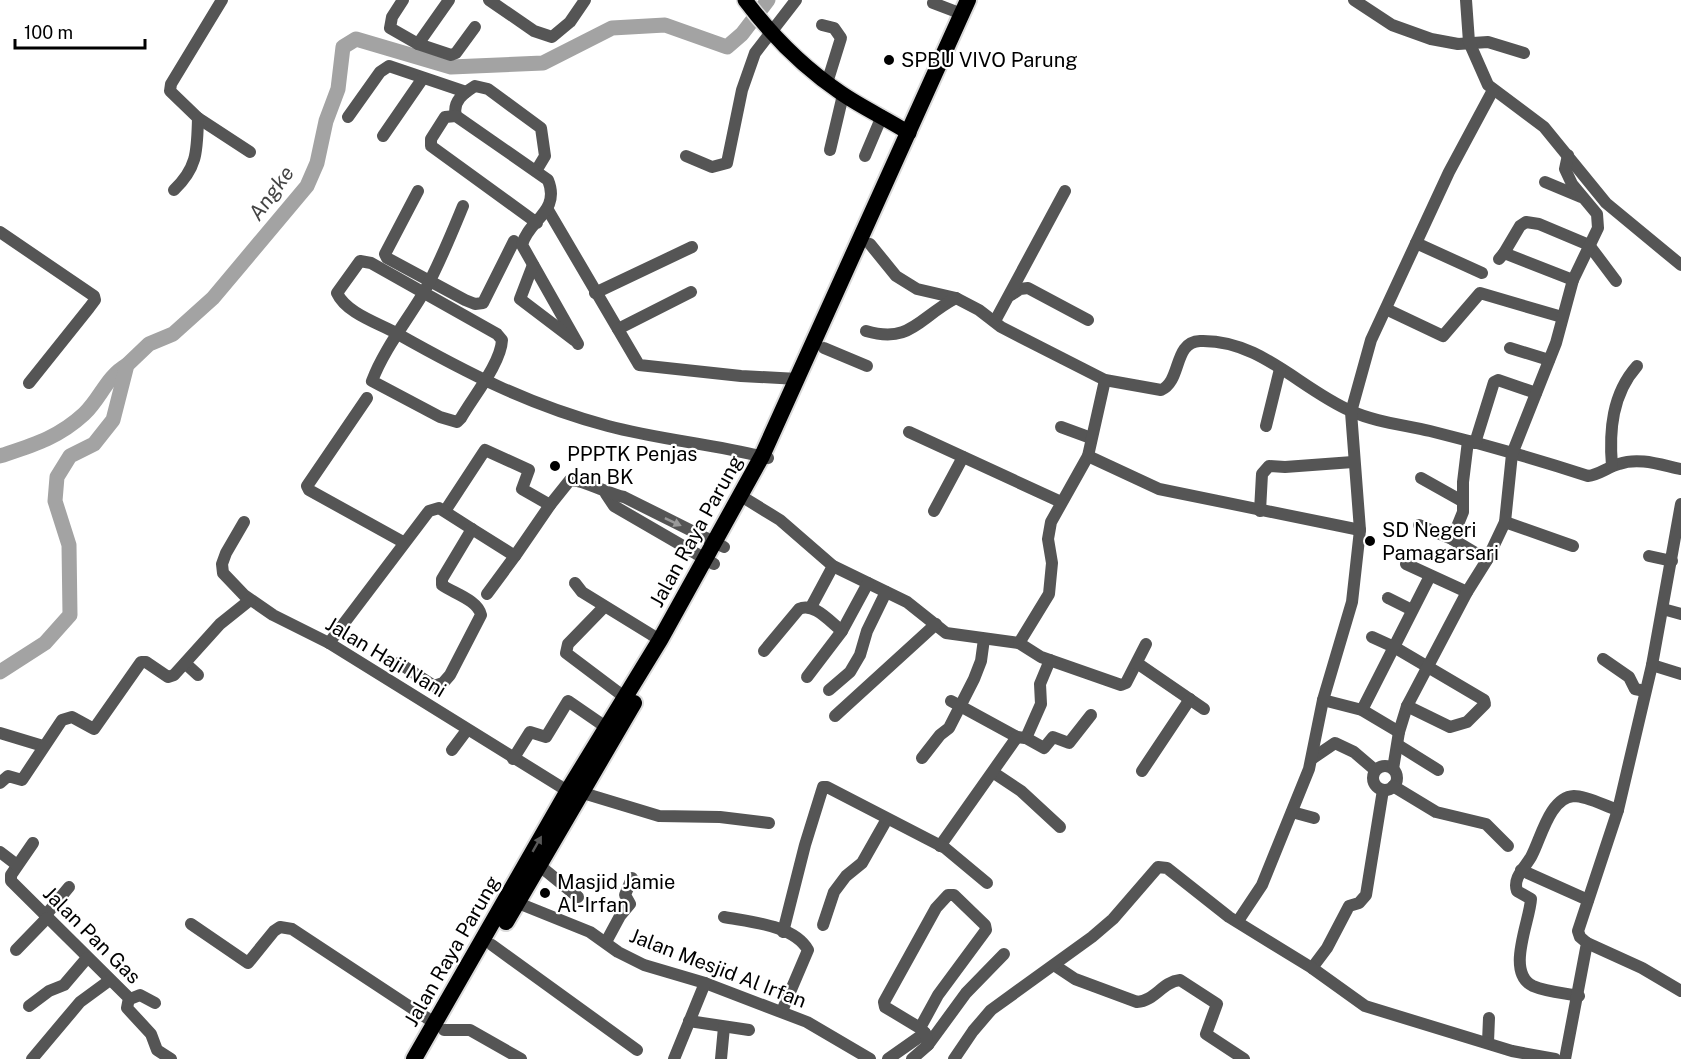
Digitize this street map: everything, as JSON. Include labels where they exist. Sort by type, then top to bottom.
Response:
[{"type":"highway","name":"Jalan Raya Parung","points":[[766,457],[798,379],[870,244],[978,0]]},
{"type":"highway","name":"Jalan Raya Parung","points":[[629,701],[660,640],[746,499],[824,348],[835,313],[909,133],[965,7]]},
{"type":"highway","name":"Jalan Raya Parung","points":[[414,1059],[440,1027],[540,866],[611,731],[708,562]]},
{"type":"highway","name":"Jalan Raya Parung","points":[[428,1059],[440,1027],[577,794]]},
{"type":"main road","points":[[749,5],[805,66],[843,95],[909,133]]},
{"type":"street","points":[[222,0],[171,84],[170,91],[198,118],[250,152]]},
{"type":"street","points":[[403,0],[392,17],[390,28],[418,44],[451,55],[456,53],[475,27]]},
{"type":"street","points":[[418,44],[448,0]]},
{"type":"street","points":[[489,0],[548,37],[561,31],[579,2]]},
{"type":"street","points":[[686,156],[711,167],[727,163],[746,73],[769,29],[796,0]]},
{"type":"street","points":[[1354,0],[1392,25],[1413,34],[1447,43],[1488,42],[1524,53]]},
{"type":"street","points":[[1466,0],[1469,42],[1481,74],[1493,90],[1544,127],[1606,203],[1681,265]]},
{"type":"street","points":[[933,3],[965,7]]},
{"type":"street","points":[[822,25],[834,28],[841,38],[827,83]]},
{"type":"street","points":[[348,117],[386,67],[466,92]]},
{"type":"street","points":[[383,136],[423,78]]},
{"type":"street","points":[[456,116],[455,106],[466,92],[475,86],[485,87],[540,126],[545,156],[536,171]]},
{"type":"street","points":[[1238,921],[1262,885],[1313,758],[1323,700],[1352,602],[1360,530],[1353,462],[1351,412],[1371,340],[1469,131],[1493,90]]},
{"type":"street","points":[[830,150],[843,95]]},
{"type":"street","points":[[533,266],[519,296],[520,300],[578,343],[522,245],[526,235],[548,210],[551,186],[548,180],[456,116],[445,117],[431,139],[431,146],[537,222]]},
{"type":"street","points":[[865,156],[882,116]]},
{"type":"street","points":[[174,190],[189,175],[196,155],[198,118]]},
{"type":"street","points":[[1312,968],[1333,937],[1349,906],[1359,903],[1366,895],[1388,788],[1396,774],[1393,769],[1399,732],[1407,706],[1467,592],[1487,560],[1505,522],[1512,454],[1549,360],[1573,280],[1595,236],[1598,221],[1585,198],[1572,184],[1565,169],[1568,155]]},
{"type":"street","points":[[1545,183],[1585,198]]},
{"type":"street","points":[[418,191],[385,254],[387,258],[430,281],[475,304],[483,303],[514,241]]},
{"type":"street","points":[[995,321],[1065,191]]},
{"type":"street","points":[[463,206],[430,281],[423,294],[397,334],[372,381],[454,422],[461,418],[482,381],[499,355],[502,340],[497,334],[423,294],[371,263],[360,261],[354,266],[338,293],[341,301],[397,334],[482,381],[549,408],[609,426],[766,457]]},
{"type":"street","points":[[548,210],[639,365],[741,376],[798,379]]},
{"type":"street","points":[[1573,280],[1502,256],[1520,226],[1526,222],[1539,224],[1589,244],[1616,281]]},
{"type":"street","points":[[0,232],[94,296],[95,300],[29,383]]},
{"type":"street","points":[[1416,243],[1482,273]]},
{"type":"street","points":[[870,244],[905,282],[923,291],[956,298],[1028,342],[1105,380],[1161,390],[1168,387],[1175,376],[1181,353],[1198,341],[1220,343],[1254,352],[1351,412],[1471,442],[1587,476],[1595,476],[1612,466],[1639,460],[1681,469]]},
{"type":"street","points":[[595,292],[692,247]]},
{"type":"street","points":[[1011,295],[1020,289],[1028,288],[1088,320]]},
{"type":"street","points":[[618,329],[691,292]]},
{"type":"street","points":[[1386,309],[1443,336],[1480,293],[1562,317]]},
{"type":"street","points":[[866,331],[886,337],[909,331],[928,314],[956,298]]},
{"type":"street","points":[[824,348],[867,366]]},
{"type":"street","points":[[1510,348],[1549,360]]},
{"type":"street","points":[[1612,466],[1612,423],[1622,387],[1637,366]]},
{"type":"street","points":[[1266,426],[1280,369]]},
{"type":"street","points":[[1019,643],[1049,594],[1052,563],[1048,539],[1051,522],[1088,456],[1105,380]]},
{"type":"street","points":[[1452,538],[1463,512],[1462,501],[1471,442],[1494,382],[1498,380],[1536,393]]},
{"type":"street","points":[[367,398],[308,480],[307,486],[309,490],[403,542]]},
{"type":"street","points":[[1062,427],[1091,438]]},
{"type":"street","points":[[909,432],[1061,502]]},
{"type":"street","points":[[446,511],[485,450],[529,471],[522,489],[550,505]]},
{"type":"street","points":[[1088,456],[1159,489],[1360,530]]},
{"type":"street","points":[[934,512],[963,457]]},
{"type":"street","points":[[1260,511],[1262,474],[1269,466],[1353,462]]},
{"type":"street","points":[[1421,478],[1462,501]]},
{"type":"street","points":[[487,594],[565,484],[574,479],[606,494],[624,497],[634,511],[708,562]]},
{"type":"street","points":[[746,499],[780,520],[833,566],[907,602],[952,635],[1019,643],[1041,657],[1121,685],[1126,683],[1146,644]]},
{"type":"street","points":[[1681,504],[1679,530],[1664,609],[1618,810],[1578,931],[1580,937],[1587,943],[1642,968],[1681,991]]},
{"type":"street","points":[[329,644],[403,542],[434,508],[446,511],[515,556]]},
{"type":"street","points":[[634,511],[719,544]]},
{"type":"street","name":"Jalan Haji Nani","points":[[244,522],[222,564],[223,573],[250,600],[329,644],[513,759],[577,794],[659,816],[720,817],[769,823]]},
{"type":"street","points":[[1505,522],[1573,546]]},
{"type":"street","points":[[1419,525],[1452,538],[1487,560]]},
{"type":"street","points":[[399,663],[434,686],[443,683],[450,675],[481,615],[480,609],[474,604],[442,585],[442,579],[472,529]]},
{"type":"street","points":[[1649,556],[1672,561]]},
{"type":"street","points":[[1406,564],[1467,592]]},
{"type":"street","points":[[811,608],[833,566]]},
{"type":"street","points":[[1362,710],[1430,576]]},
{"type":"street","points":[[575,583],[582,592],[604,607],[660,640]]},
{"type":"street","points":[[807,677],[842,631],[868,583]]},
{"type":"street","points":[[829,690],[850,672],[856,662],[886,592]]},
{"type":"street","points":[[1388,598],[1412,610]]},
{"type":"street","points":[[0,783],[8,776],[22,780],[43,746],[67,717],[72,717],[94,729],[141,662],[146,662],[168,677],[186,664],[220,624],[250,600]]},
{"type":"street","points":[[604,607],[568,644],[566,650],[594,677],[629,701]]},
{"type":"street","points":[[764,651],[799,609],[811,608],[842,631]]},
{"type":"street","points":[[1664,609],[1681,614]]},
{"type":"street","points":[[835,716],[936,624]]},
{"type":"street","points":[[1372,637],[1395,647],[1484,700],[1484,708],[1467,722],[1450,727],[1407,706]]},
{"type":"street","points":[[922,758],[940,735],[949,728],[956,704],[981,661],[984,639]]},
{"type":"street","points":[[940,846],[1022,738],[1041,704],[1040,684],[1050,660]]},
{"type":"street","points":[[1603,660],[1629,677],[1635,689],[1645,691]]},
{"type":"street","points":[[1137,663],[1204,709]]},
{"type":"street","points":[[186,664],[198,675]]},
{"type":"street","points":[[1652,665],[1681,674]]},
{"type":"street","points":[[1142,771],[1190,699]]},
{"type":"street","points":[[1323,700],[1362,710],[1399,732]]},
{"type":"street","points":[[513,759],[530,732],[546,737],[568,701],[611,731]]},
{"type":"street","points":[[956,704],[1040,748],[1044,748],[1053,737],[1069,743],[1091,715]]},
{"type":"street","points":[[452,750],[467,730]]},
{"type":"street","points":[[0,733],[43,746]]},
{"type":"street","points":[[1313,758],[1335,743],[1354,752],[1375,770]]},
{"type":"street","points":[[1398,745],[1438,770]]},
{"type":"street","points":[[1375,770],[1382,766],[1393,769]]},
{"type":"street","points":[[1375,770],[1373,782],[1436,812],[1486,824],[1508,846]]},
{"type":"street","points":[[994,773],[1021,791],[1060,827]]},
{"type":"street","points":[[783,932],[805,845],[823,787],[940,846],[987,883]]},
{"type":"street","points":[[1579,996],[1531,985],[1520,967],[1531,899],[1515,888],[1521,870],[1531,858],[1546,824],[1556,807],[1565,800],[1573,796],[1618,810]]},
{"type":"street","points":[[1292,812],[1314,818]]},
{"type":"street","points":[[823,925],[834,892],[846,876],[862,863],[887,819]]},
{"type":"street","points":[[0,852],[17,865],[33,843]]},
{"type":"street","name":"Jalan Pan Gas","points":[[17,865],[11,881],[130,999],[127,1008],[151,1034],[154,1054],[171,1059]]},
{"type":"street","points":[[540,866],[578,897]]},
{"type":"street","points":[[954,1059],[991,1010],[1113,920],[1158,867],[1167,868],[1202,898],[1312,968],[1365,1006],[1488,1042],[1511,1055],[1555,1059]]},
{"type":"street","points":[[1521,870],[1588,900]]},
{"type":"street","points":[[606,942],[620,916],[630,904],[625,895],[632,878]]},
{"type":"street","points":[[16,950],[69,887]]},
{"type":"street","points":[[912,1059],[924,1035],[938,995],[986,930],[985,925],[954,895],[948,895],[936,908],[884,1002],[885,1007],[924,1035]]},
{"type":"street","name":"Jalan Mesjid Al Irfan","points":[[518,903],[590,932],[618,952],[644,964],[705,983],[807,1022],[870,1059]]},
{"type":"street","points":[[724,917],[783,932],[801,940],[808,950],[782,1011]]},
{"type":"street","points":[[191,924],[248,963],[274,931],[280,927],[292,929],[440,1027],[470,1030],[495,1054],[521,1059]]},
{"type":"street","points":[[1565,1059],[1579,996],[1587,943]]},
{"type":"street","points":[[492,945],[637,1050]]},
{"type":"street","points":[[888,1059],[924,1035],[1004,954]]},
{"type":"street","points":[[29,1006],[49,991],[64,985],[87,958]]},
{"type":"street","points":[[1054,965],[1075,979],[1137,1002],[1147,1001],[1165,986],[1180,980],[1217,1004],[1206,1034],[1244,1059]]},
{"type":"street","points":[[32,1059],[57,1033],[80,1002],[110,980]]},
{"type":"street","points":[[674,1059],[705,983]]},
{"type":"street","points":[[130,999],[140,995],[155,1003]]},
{"type":"street","points":[[1488,1042],[1489,1018]]},
{"type":"street","points":[[689,1021],[748,1030]]},
{"type":"street","points":[[721,1059],[724,1028]]},
{"type":"waterway","name":"Angke","points":[[0,672],[45,643],[70,615],[69,545],[55,501],[57,477],[70,456],[94,444],[113,420],[127,365],[149,344],[173,334],[213,298],[307,186],[317,163],[326,121],[338,89],[343,47],[356,39],[451,67],[543,63],[612,28],[665,25],[727,47],[742,34],[768,0]]},
{"type":"waterway","points":[[0,456],[45,440],[65,429],[90,408],[114,375],[127,365]]},
{"type":"place","name":"SPBU VIVO Parung","points":[[889,60]]},
{"type":"place","name":"PPPTK Penjas dan BK","points":[[555,466]]},
{"type":"place","name":"SD Negeri Pamagarsari","points":[[1370,541]]},
{"type":"place","name":"Masjid Jamie Al-Irfan","points":[[545,893]]}]
